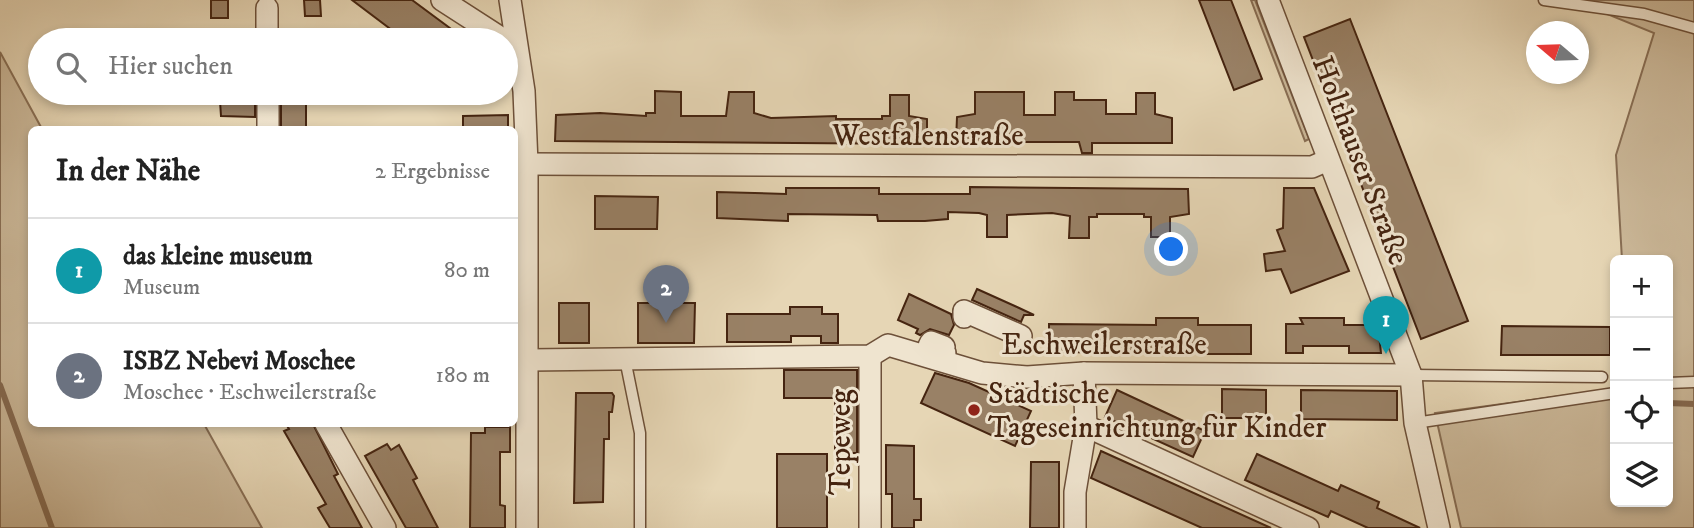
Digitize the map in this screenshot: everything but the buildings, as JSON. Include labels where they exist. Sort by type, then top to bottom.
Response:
[{"type":"street","points":[[442,0],[486,28]]},
{"type":"street","points":[[509,28],[510,0]]},
{"type":"street","name":"Holthauser Straße","points":[[1268,0],[1411,375],[1415,423],[1439,528]]},
{"type":"street","points":[[267,8],[267,28]]},
{"type":"street","points":[[518,72],[524,91],[527,164],[527,528]]},
{"type":"street","points":[[268,105],[268,126]]},
{"type":"street","name":"Westfalenstraße","points":[[527,164],[1312,167],[1328,160]]},
{"type":"street","points":[[964,317],[964,311],[1021,336]]},
{"type":"street","name":"Eschweilerstraße","points":[[529,360],[870,356],[888,345],[906,352],[942,354],[982,373],[1411,375]]},
{"type":"street","name":"Tepeweg","points":[[870,356],[870,528]]},
{"type":"street","points":[[1075,528],[1075,492],[1086,426],[1078,375]]},
{"type":"street","points":[[1086,426],[1308,528]]},
{"type":"street","points":[[328,427],[385,528]]},
{"type":"lane","points":[[1544,0],[1644,14],[1694,28]]},
{"type":"lane","points":[[625,359],[640,433],[640,528]]},
{"type":"lane","name":"Eschweilerstraße","points":[[1411,375],[1602,377]]},
{"type":"lane","points":[[1673,383],[1694,382]]},
{"type":"lane","points":[[1415,423],[1610,394]]},
{"type":"shaded area","points":[[1251,0],[1255,0],[1309,139],[1305,141]]},
{"type":"shaded area","points":[[1573,0],[1694,0],[1694,528],[1461,528],[1435,413],[1610,389],[1610,507],[1673,507],[1673,255],[1622,255],[1616,155],[1654,33]]},
{"type":"shaded area","points":[[0,52],[40,126],[28,126],[28,427],[206,427],[262,528],[0,528]]},
{"type":"waterway","points":[[0,385],[52,528]]},
{"type":"waterway","points":[[1673,403],[1694,404]]},
{"type":"place","name":"ISBZ Nebevi Moschee","points":[[666,323]]},
{"type":"place","name":"das kleine museum","points":[[1386,354]]},
{"type":"place","name":"Städtische Tageseinrichtung für Kinder","points":[[974,410]]}]
